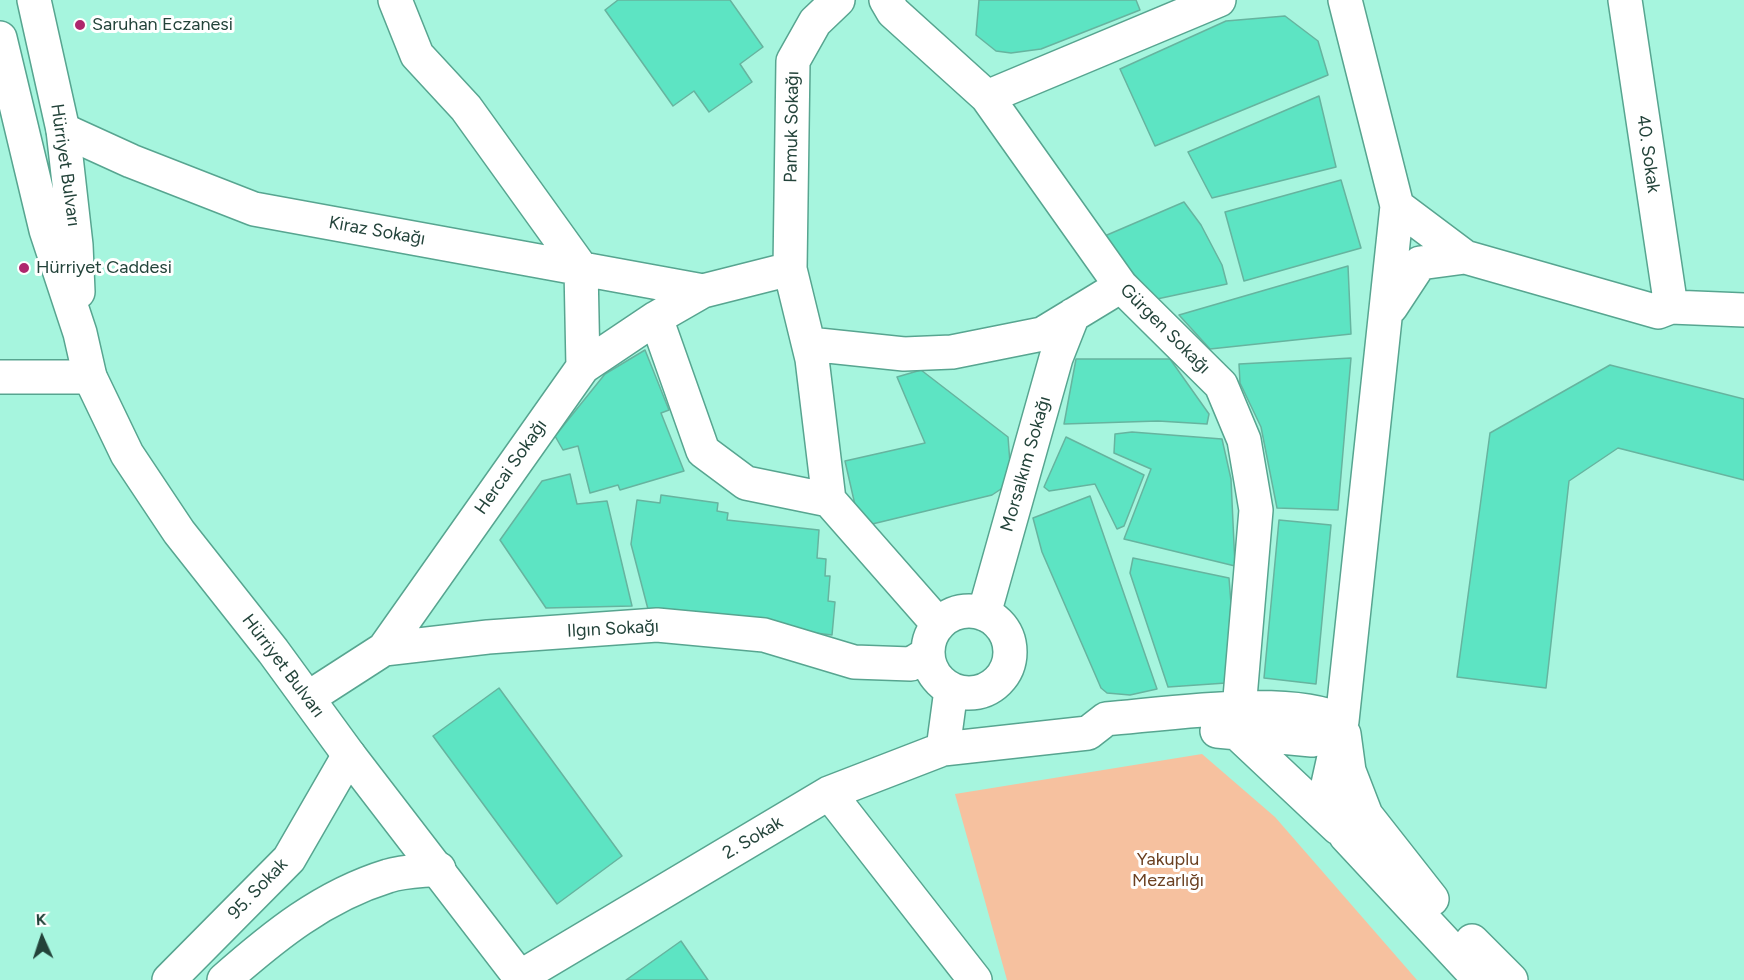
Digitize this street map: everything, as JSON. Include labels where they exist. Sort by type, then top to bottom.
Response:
[{"type":"street","name":"Hürriyet Bulvarı","points":[[34,0],[63,130],[76,245],[80,333]]},
{"type":"street","points":[[395,0],[417,55],[466,108],[580,268],[583,367]]},
{"type":"street","name":"Pamuk Sokağı","points":[[829,500],[809,344],[790,269],[793,61],[815,22],[837,0]]},
{"type":"street","name":"Gürgen Sokağı","points":[[886,0],[893,12],[987,97],[1121,286],[1221,385],[1244,440],[1256,510],[1239,720]]},
{"type":"street","points":[[987,97],[1162,10],[1219,0]]},
{"type":"street","points":[[1345,0],[1397,206],[1342,721],[1328,784],[1330,809],[1346,836]]},
{"type":"street","name":"40. Sokak","points":[[1625,0],[1671,307]]},
{"type":"street","name":"Hürriyet Bulvarı","points":[[0,38],[46,230],[80,333],[90,376],[127,454],[179,532],[521,978]]},
{"type":"street","name":"Kiraz Sokağı","points":[[9,74],[18,94],[63,130],[131,161],[254,209],[703,291]]},
{"type":"street","points":[[1397,206],[1465,257],[1658,312],[1671,307],[1744,310]]},
{"type":"street","points":[[1387,314],[1420,262],[1465,257]]},
{"type":"street","points":[[583,367],[656,318],[703,291],[790,269]]},
{"type":"street","points":[[809,344],[904,354],[952,352],[1042,334],[1121,286]]},
{"type":"street","name":"Morsalkım Sokağı","points":[[984,614],[1056,358],[1073,315]]},
{"type":"street","points":[[656,318],[703,451],[746,483],[829,500],[933,639]]},
{"type":"street","name":"Hercai Sokağı","points":[[384,649],[583,367]]},
{"type":"street","points":[[0,377],[90,376]]},
{"type":"street","points":[[960,612],[984,614],[996,621],[1005,632],[1010,645],[1006,670],[999,681],[989,688],[964,693],[951,690],[934,675],[933,639],[948,616],[960,612]]},
{"type":"street","name":"Ilgın Sokağı","points":[[308,698],[384,649],[488,637],[657,625],[764,635],[854,662],[911,664],[933,639]]},
{"type":"street","points":[[943,749],[951,690]]},
{"type":"street","name":"2. Sokak","points":[[521,978],[829,793],[943,749],[1088,733],[1106,719],[1239,720]]},
{"type":"street","points":[[1239,720],[1312,740],[1331,735],[1342,721]]},
{"type":"street","points":[[1239,720],[1480,980]]},
{"type":"street","points":[[1342,721],[1349,771],[1366,814],[1416,881],[1511,980]]},
{"type":"street","name":"95. Sokak","points":[[169,980],[289,859],[349,755]]},
{"type":"street","points":[[829,793],[975,980]]},
{"type":"street","points":[[224,980],[275,935],[334,896],[390,875],[438,869]]},
{"type":"green space","name":"Yakuplu Mezarlığı","points":[[1202,754],[1275,817],[1417,980],[1007,980],[955,794]]},
{"type":"building","points":[[618,0],[730,0],[763,47],[740,64],[752,82],[709,112],[694,91],[673,106],[605,10]]},
{"type":"building","points":[[979,0],[1136,0],[1140,10],[1041,49],[1011,53],[996,51],[976,35]]},
{"type":"building","points":[[1285,16],[1318,41],[1328,75],[1155,146],[1120,69],[1226,21]]},
{"type":"building","points":[[1319,96],[1336,167],[1212,198],[1188,152]]},
{"type":"building","points":[[1341,180],[1361,248],[1244,281],[1225,212]]},
{"type":"building","points":[[1184,202],[1201,225],[1222,265],[1227,284],[1157,299],[1100,238]]},
{"type":"building","points":[[1348,266],[1351,334],[1210,349],[1179,315]]},
{"type":"building","points":[[645,350],[669,410],[661,413],[684,471],[620,490],[618,485],[590,493],[578,446],[563,450],[555,436],[605,374]]},
{"type":"building","points":[[1351,358],[1338,510],[1277,508],[1261,427],[1240,383],[1239,364]]},
{"type":"building","points":[[1076,359],[1170,359],[1209,414],[1207,424],[1158,421],[1064,424]]},
{"type":"building","points":[[1610,365],[1744,399],[1744,480],[1618,448],[1569,481],[1546,688],[1457,677],[1490,433]]},
{"type":"building","points":[[921,370],[1008,437],[1010,463],[1008,475],[1001,489],[992,495],[860,527],[845,461],[925,443],[897,377]]},
{"type":"building","points":[[1132,432],[1222,439],[1231,479],[1235,566],[1124,539],[1151,469],[1114,453],[1115,434]]},
{"type":"building","points":[[1066,437],[1144,475],[1124,526],[1117,529],[1095,484],[1049,491],[1044,487]]},
{"type":"building","points":[[570,474],[577,504],[607,501],[632,606],[546,608],[500,540],[542,481]]},
{"type":"building","points":[[661,495],[718,503],[717,511],[728,513],[727,520],[819,530],[817,558],[826,559],[825,576],[830,576],[828,601],[835,602],[832,635],[649,613],[631,544],[637,500],[660,503]]},
{"type":"building","points":[[1090,496],[1157,689],[1130,695],[1107,693],[1101,688],[1042,552],[1033,518]]},
{"type":"building","points":[[1279,520],[1331,525],[1316,684],[1264,678]]},
{"type":"building","points":[[1133,558],[1229,578],[1231,604],[1226,683],[1168,687],[1130,573]]},
{"type":"building","points":[[499,688],[622,856],[557,904],[433,736]]},
{"type":"building","points":[[681,941],[708,980],[626,980]]},
{"type":"place","name":"Saruhan Eczanesi","points":[[80,25]]},
{"type":"place","name":"Hürriyet Caddesi","points":[[24,268]]}]
